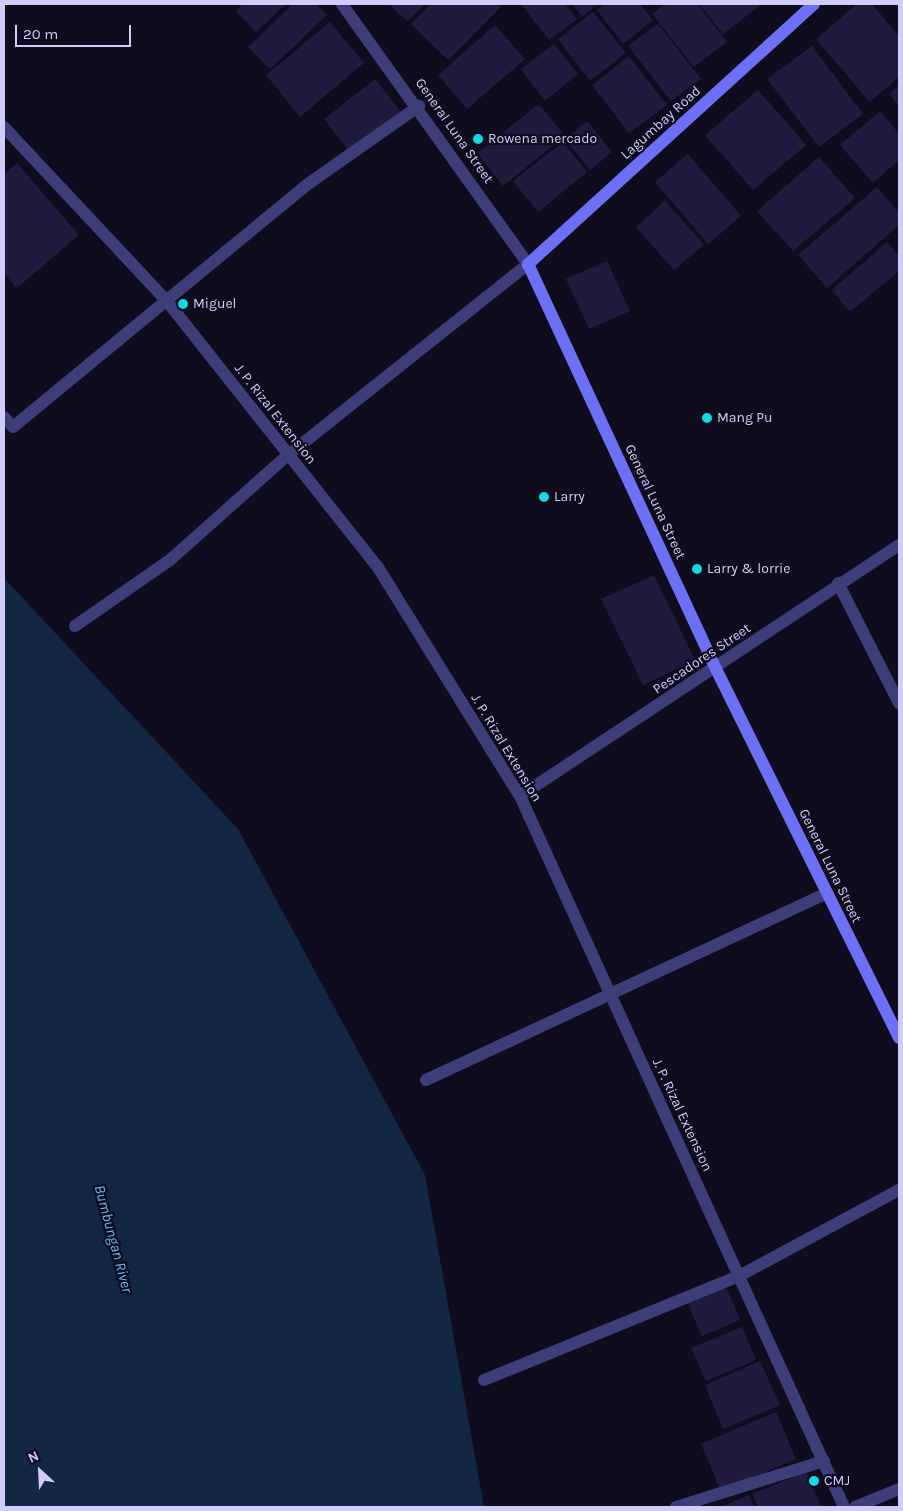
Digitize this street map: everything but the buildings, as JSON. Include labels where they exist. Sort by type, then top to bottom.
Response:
[{"type":"street","name":"General Luna Street","points":[[342,4],[419,106],[528,264],[716,669],[899,1038]]},
{"type":"street","name":"Lagumbay Road","points":[[528,264],[814,4]]},
{"type":"street","points":[[4,417],[13,427],[308,184],[419,106]]},
{"type":"street","name":"J. P. Rizal Extension","points":[[4,127],[166,300],[379,569],[520,796],[844,1507]]},
{"type":"street","points":[[75,626],[170,560],[288,455],[528,264]]},
{"type":"street","name":"Pescadores Street","points":[[520,796],[716,669],[838,583],[899,545]]},
{"type":"street","points":[[838,583],[899,703]]},
{"type":"street","points":[[426,1080],[611,997],[827,893]]},
{"type":"street","points":[[484,1380],[739,1276],[899,1190]]},
{"type":"street","points":[[676,1507],[824,1461]]},
{"type":"street","points":[[855,1507],[899,1489]]},
{"type":"water","name":"Bumbungan River","points":[[4,578],[238,829],[425,1175],[484,1507],[4,1507]]},
{"type":"place","name":"Rowena mercado","points":[[478,139]]},
{"type":"place","name":"Miguel","points":[[183,304]]},
{"type":"place","name":"Mang Pu","points":[[707,418]]},
{"type":"place","name":"Larry","points":[[544,497]]},
{"type":"place","name":"Larry & lorrie","points":[[697,569]]},
{"type":"place","name":"CMJ","points":[[814,1481]]}]
